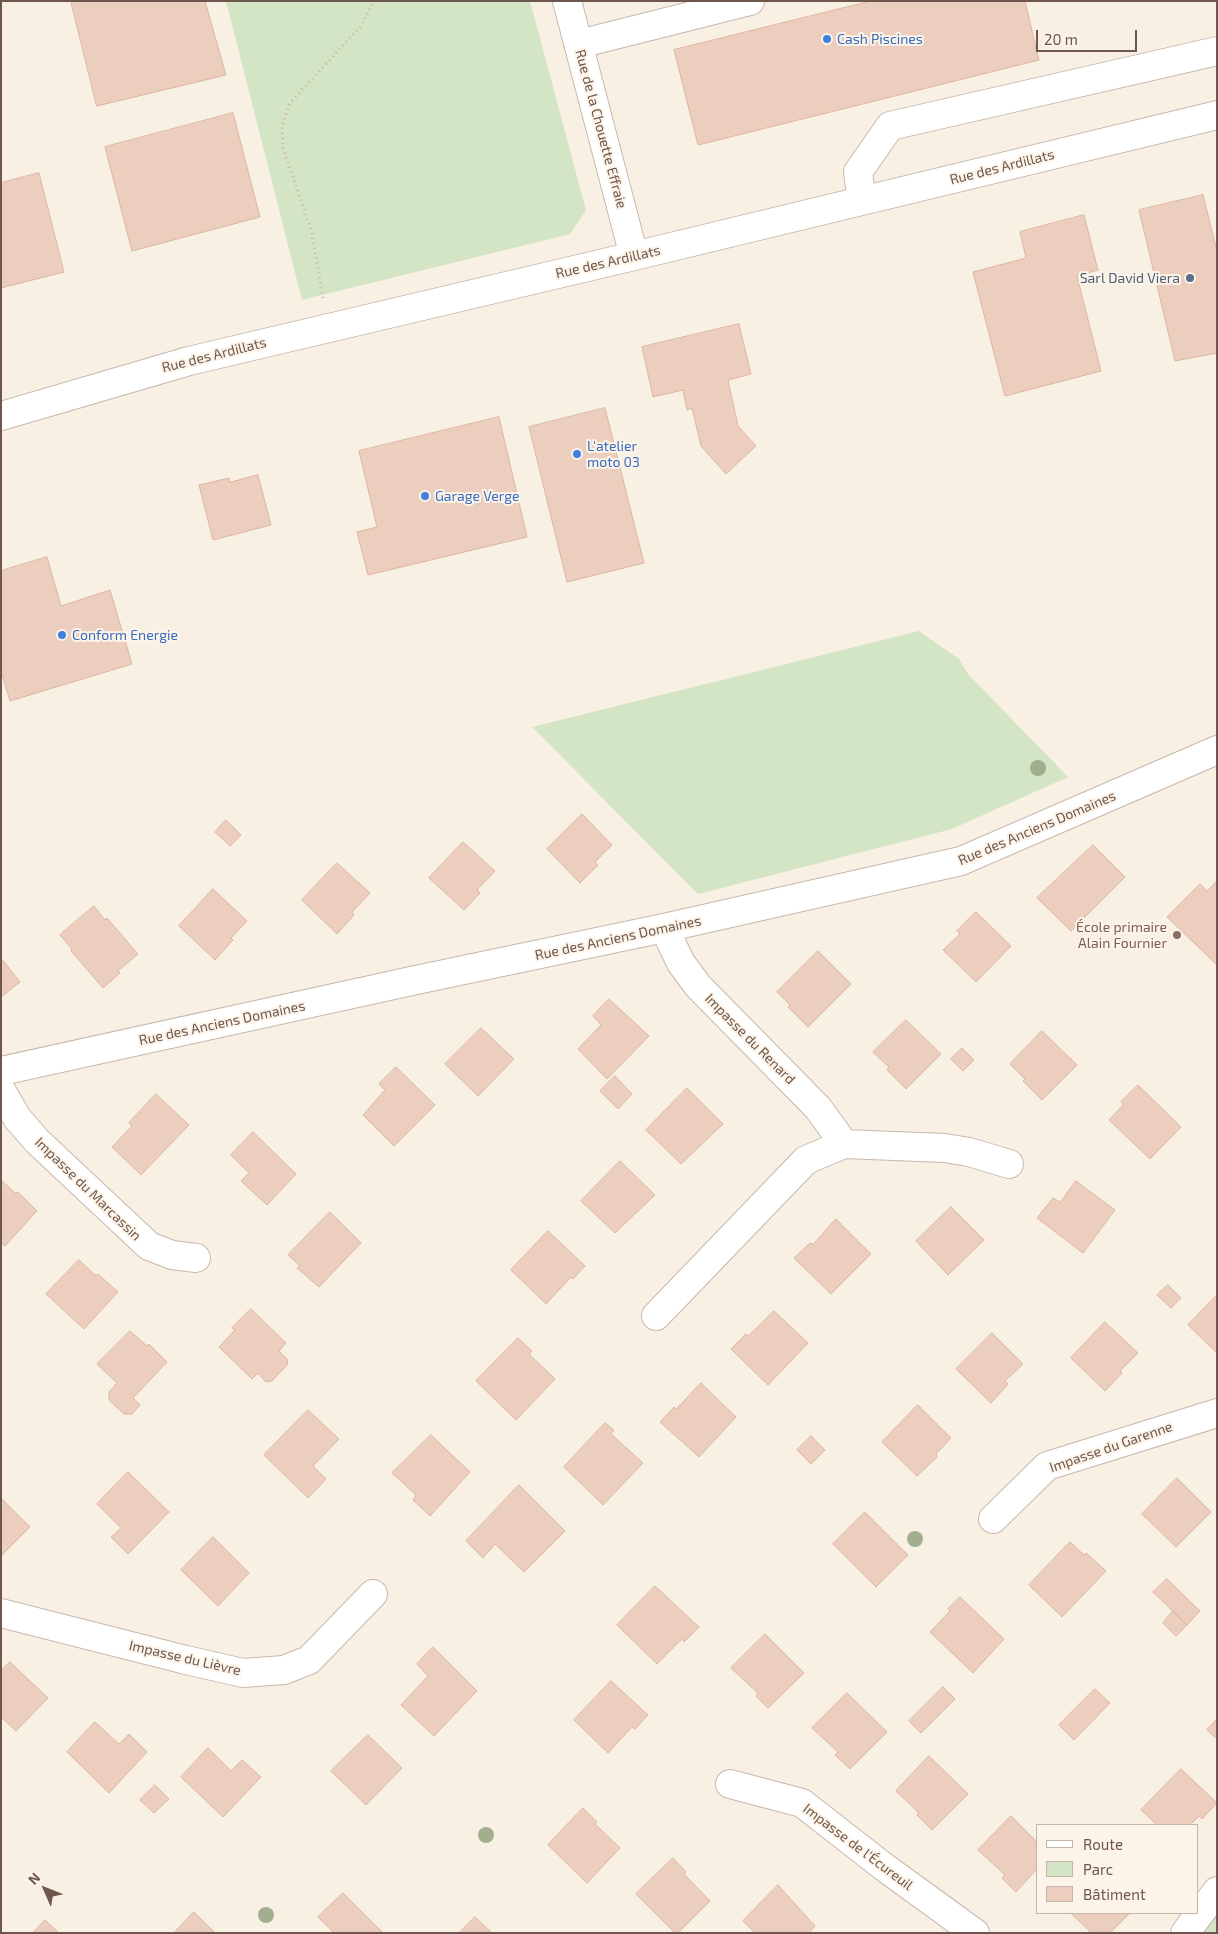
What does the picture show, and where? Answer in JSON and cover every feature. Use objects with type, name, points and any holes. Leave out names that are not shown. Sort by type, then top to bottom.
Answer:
[{"type":"street","name":"Rue de la Chouette Effraie","points":[[567,1],[634,256]]},
{"type":"street","points":[[579,44],[750,1]]},
{"type":"street","points":[[862,201],[858,172],[890,126],[1217,51]]},
{"type":"street","name":"Rue des Ardillats","points":[[1,416],[181,363],[1217,115]]},
{"type":"street","name":"Rue des Anciens Domaines","points":[[1,1071],[961,862],[1217,750]]},
{"type":"street","name":"Impasse du Renard","points":[[664,928],[681,963],[698,986],[818,1108],[844,1144]]},
{"type":"street","name":"Impasse du Marcassin","points":[[1,1090],[18,1118],[37,1141],[149,1246],[172,1255],[196,1258]]},
{"type":"street","points":[[656,1316],[806,1160],[844,1144],[944,1148],[969,1152],[1009,1164]]},
{"type":"street","name":"Impasse du Garenne","points":[[993,1519],[1047,1466],[1217,1413]]},
{"type":"street","name":"Impasse du Lièvre","points":[[1,1613],[243,1673],[284,1670],[309,1660],[373,1594]]},
{"type":"street","name":"Impasse de l'Écureuil","points":[[730,1784],[802,1804],[975,1933]]},
{"type":"street","points":[[1184,1933],[1217,1891]]},
{"type":"path","points":[[329,327],[311,229],[282,148],[282,126],[290,103],[360,27],[374,1]]},
{"type":"green space","points":[[226,1],[530,1],[586,210],[570,234],[302,300]]},
{"type":"green space","points":[[919,631],[959,659],[968,674],[1068,777],[952,829],[698,894],[532,727]]},
{"type":"green space","points":[[1217,1911],[1217,1933],[1203,1933]]},
{"type":"building","points":[[71,1],[205,1],[226,75],[97,106]]},
{"type":"building","points":[[871,1],[1025,1],[1039,60],[698,145],[674,50]]},
{"type":"building","points":[[233,113],[260,217],[132,251],[105,147]]},
{"type":"building","points":[[39,173],[64,272],[1,288],[1,183]]},
{"type":"building","points":[[1203,195],[1217,251],[1217,353],[1175,361],[1139,210]]},
{"type":"building","points":[[1084,215],[1098,270],[1077,276],[1101,371],[1005,396],[973,272],[1026,258],[1020,232]]},
{"type":"building","points":[[739,324],[751,374],[728,380],[738,426],[756,446],[726,474],[701,446],[692,408],[687,410],[683,390],[653,397],[642,347]]},
{"type":"building","points":[[605,408],[644,563],[567,582],[529,427]]},
{"type":"building","points":[[499,417],[527,537],[368,575],[357,532],[377,527],[359,451]]},
{"type":"building","points":[[258,475],[271,525],[213,540],[199,485],[229,478],[230,482]]},
{"type":"building","name":"Conform Energie","points":[[47,557],[61,606],[110,590],[132,664],[10,701],[1,671],[1,571]]},
{"type":"building","points":[[582,814],[612,845],[595,862],[598,865],[580,883],[547,849]]},
{"type":"building","points":[[226,820],[241,835],[230,846],[215,832]]},
{"type":"building","points":[[463,842],[495,871],[477,890],[480,893],[464,910],[429,878]]},
{"type":"building","points":[[1093,845],[1125,877],[1071,931],[1037,898]]},
{"type":"building","points":[[337,863],[370,893],[352,912],[354,915],[337,934],[302,900]]},
{"type":"building","points":[[1217,881],[1217,965],[1167,917],[1200,884],[1207,891]]},
{"type":"building","points":[[213,889],[247,921],[231,938],[233,940],[215,960],[179,926]]},
{"type":"building","points":[[94,906],[138,954],[118,971],[120,973],[103,988],[71,951],[72,949],[60,935]]},
{"type":"building","points":[[976,912],[1011,946],[976,982],[943,950],[960,934],[957,931]]},
{"type":"building","points":[[818,951],[851,984],[808,1027],[788,1007],[790,1005],[777,992]]},
{"type":"building","points":[[1,958],[20,982],[1,997]]},
{"type":"building","points":[[609,999],[649,1036],[607,1079],[578,1049],[601,1025],[593,1016]]},
{"type":"building","points":[[906,1020],[941,1054],[906,1089],[887,1070],[889,1067],[873,1052]]},
{"type":"building","points":[[481,1028],[514,1059],[478,1096],[445,1064]]},
{"type":"building","points":[[1042,1031],[1077,1065],[1042,1100],[1023,1081],[1025,1079],[1010,1064]]},
{"type":"building","points":[[962,1048],[974,1060],[963,1071],[951,1059]]},
{"type":"building","points":[[396,1067],[435,1105],[394,1146],[363,1115],[385,1090],[379,1084]]},
{"type":"building","points":[[615,1076],[632,1094],[618,1109],[600,1091]]},
{"type":"building","points":[[1138,1085],[1181,1127],[1150,1159],[1109,1120],[1124,1104],[1121,1102]]},
{"type":"building","points":[[687,1088],[723,1124],[681,1164],[646,1130]]},
{"type":"building","points":[[156,1094],[189,1125],[141,1175],[112,1147],[132,1126],[129,1123]]},
{"type":"building","points":[[253,1132],[296,1174],[267,1205],[241,1181],[249,1173],[231,1155]]},
{"type":"building","points":[[620,1161],[655,1195],[615,1233],[581,1201]]},
{"type":"building","points":[[1,1180],[15,1193],[18,1192],[37,1211],[5,1246],[1,1243]]},
{"type":"building","points":[[1076,1181],[1115,1210],[1083,1253],[1037,1218],[1053,1198],[1060,1202]]},
{"type":"building","points":[[951,1207],[984,1240],[948,1275],[916,1241]]},
{"type":"building","points":[[330,1212],[361,1243],[319,1287],[297,1268],[300,1266],[288,1255]]},
{"type":"building","points":[[836,1219],[871,1254],[831,1294],[794,1258],[810,1243],[813,1244]]},
{"type":"building","points":[[548,1231],[585,1266],[573,1279],[571,1277],[546,1304],[511,1270]]},
{"type":"building","points":[[79,1260],[96,1276],[98,1274],[118,1292],[84,1329],[46,1294]]},
{"type":"building","points":[[1168,1285],[1181,1298],[1171,1308],[1157,1295]]},
{"type":"building","points":[[1217,1295],[1217,1353],[1188,1325]]},
{"type":"building","points":[[251,1309],[286,1343],[279,1351],[287,1359],[288,1364],[272,1381],[266,1382],[258,1373],[252,1379],[219,1347],[235,1330],[232,1328]]},
{"type":"building","points":[[774,1311],[808,1343],[768,1385],[731,1349],[746,1334],[748,1336]]},
{"type":"building","points":[[1105,1322],[1138,1353],[1120,1371],[1122,1373],[1105,1391],[1071,1358]]},
{"type":"building","points":[[130,1331],[147,1346],[149,1344],[167,1362],[133,1398],[140,1405],[132,1414],[124,1414],[109,1400],[109,1392],[117,1383],[97,1364]]},
{"type":"building","points":[[992,1333],[1023,1364],[1005,1381],[1008,1384],[991,1403],[956,1369]]},
{"type":"building","points":[[518,1338],[532,1351],[529,1354],[555,1379],[516,1420],[476,1381]]},
{"type":"building","points":[[701,1383],[736,1417],[699,1457],[660,1422],[674,1407],[676,1409]]},
{"type":"building","points":[[918,1405],[951,1438],[936,1454],[937,1457],[917,1476],[882,1442]]},
{"type":"building","points":[[308,1410],[339,1439],[313,1466],[326,1479],[308,1498],[264,1455]]},
{"type":"building","points":[[605,1423],[614,1430],[611,1434],[643,1463],[603,1505],[564,1467]]},
{"type":"building","points":[[431,1435],[470,1472],[430,1516],[413,1500],[416,1495],[392,1473]]},
{"type":"building","points":[[811,1436],[825,1450],[811,1464],[797,1450]]},
{"type":"building","points":[[128,1472],[169,1512],[128,1554],[111,1537],[121,1528],[97,1504]]},
{"type":"building","points":[[1177,1478],[1211,1512],[1176,1547],[1142,1514]]},
{"type":"building","points":[[519,1485],[565,1531],[524,1572],[495,1544],[483,1558],[466,1541]]},
{"type":"building","points":[[1,1498],[30,1527],[1,1556]]},
{"type":"building","points":[[865,1512],[908,1555],[876,1587],[833,1544]]},
{"type":"building","points":[[213,1537],[249,1573],[218,1606],[181,1570]]},
{"type":"building","points":[[1070,1542],[1106,1571],[1062,1617],[1029,1585]]},
{"type":"building","points":[[1167,1579],[1200,1611],[1187,1625],[1153,1592]]},
{"type":"building","points":[[655,1586],[699,1627],[684,1642],[682,1639],[657,1664],[617,1625]]},
{"type":"building","points":[[960,1597],[1004,1639],[973,1673],[930,1632],[950,1611],[948,1609]]},
{"type":"building","points":[[1173,1611],[1187,1625],[1176,1636],[1163,1623]]},
{"type":"building","points":[[765,1634],[804,1673],[768,1708],[756,1696],[758,1693],[731,1668]]},
{"type":"building","points":[[433,1647],[477,1691],[434,1736],[401,1705],[428,1676],[417,1664]]},
{"type":"building","points":[[10,1662],[48,1698],[16,1731],[1,1717],[1,1671]]},
{"type":"building","points":[[611,1681],[648,1715],[635,1729],[632,1727],[608,1753],[574,1720]]},
{"type":"building","points":[[943,1687],[955,1699],[921,1733],[909,1721]]},
{"type":"building","points":[[1095,1689],[1110,1703],[1074,1740],[1059,1725]]},
{"type":"building","points":[[847,1693],[887,1732],[850,1769],[835,1755],[838,1752],[812,1728]]},
{"type":"building","points":[[1217,1719],[1217,1739],[1207,1730]]},
{"type":"building","points":[[95,1722],[119,1744],[129,1734],[147,1752],[109,1793],[67,1752]]},
{"type":"building","points":[[368,1735],[402,1768],[366,1805],[331,1771]]},
{"type":"building","points":[[208,1748],[231,1771],[242,1760],[261,1777],[223,1817],[181,1777]]},
{"type":"building","points":[[929,1756],[968,1794],[932,1830],[917,1815],[919,1813],[896,1791]]},
{"type":"building","points":[[1181,1769],[1217,1803],[1202,1819],[1199,1816],[1191,1824],[1156,1824],[1141,1810]]},
{"type":"building","points":[[155,1785],[169,1799],[154,1813],[140,1800]]},
{"type":"building","points":[[583,1808],[597,1822],[595,1824],[620,1848],[587,1883],[548,1845]]},
{"type":"building","points":[[1011,1816],[1036,1841],[1036,1870],[1016,1892],[1002,1878],[1005,1875],[978,1850]]},
{"type":"building","points":[[673,1858],[686,1872],[684,1874],[710,1901],[678,1933],[675,1933],[636,1894]]},
{"type":"building","points":[[778,1885],[815,1926],[809,1933],[755,1933],[743,1921]]},
{"type":"building","points":[[343,1893],[383,1933],[334,1933],[318,1917]]},
{"type":"building","points":[[194,1912],[215,1933],[174,1933]]},
{"type":"building","points":[[1072,1914],[1129,1914],[1110,1933],[1092,1933]]},
{"type":"building","points":[[475,1917],[491,1933],[459,1933]]},
{"type":"building","points":[[45,1920],[59,1933],[33,1933]]},
{"type":"place","name":"Cash Piscines","points":[[827,39]]},
{"type":"place","name":"Sarl David Viera","points":[[1190,278]]},
{"type":"place","name":"L'atelier moto 03","points":[[577,454]]},
{"type":"place","name":"Garage Verge","points":[[425,496]]},
{"type":"place","name":"Conform Energie","points":[[62,635]]},
{"type":"place","name":"École primaire Alain Fournier","points":[[1177,935]]}]
